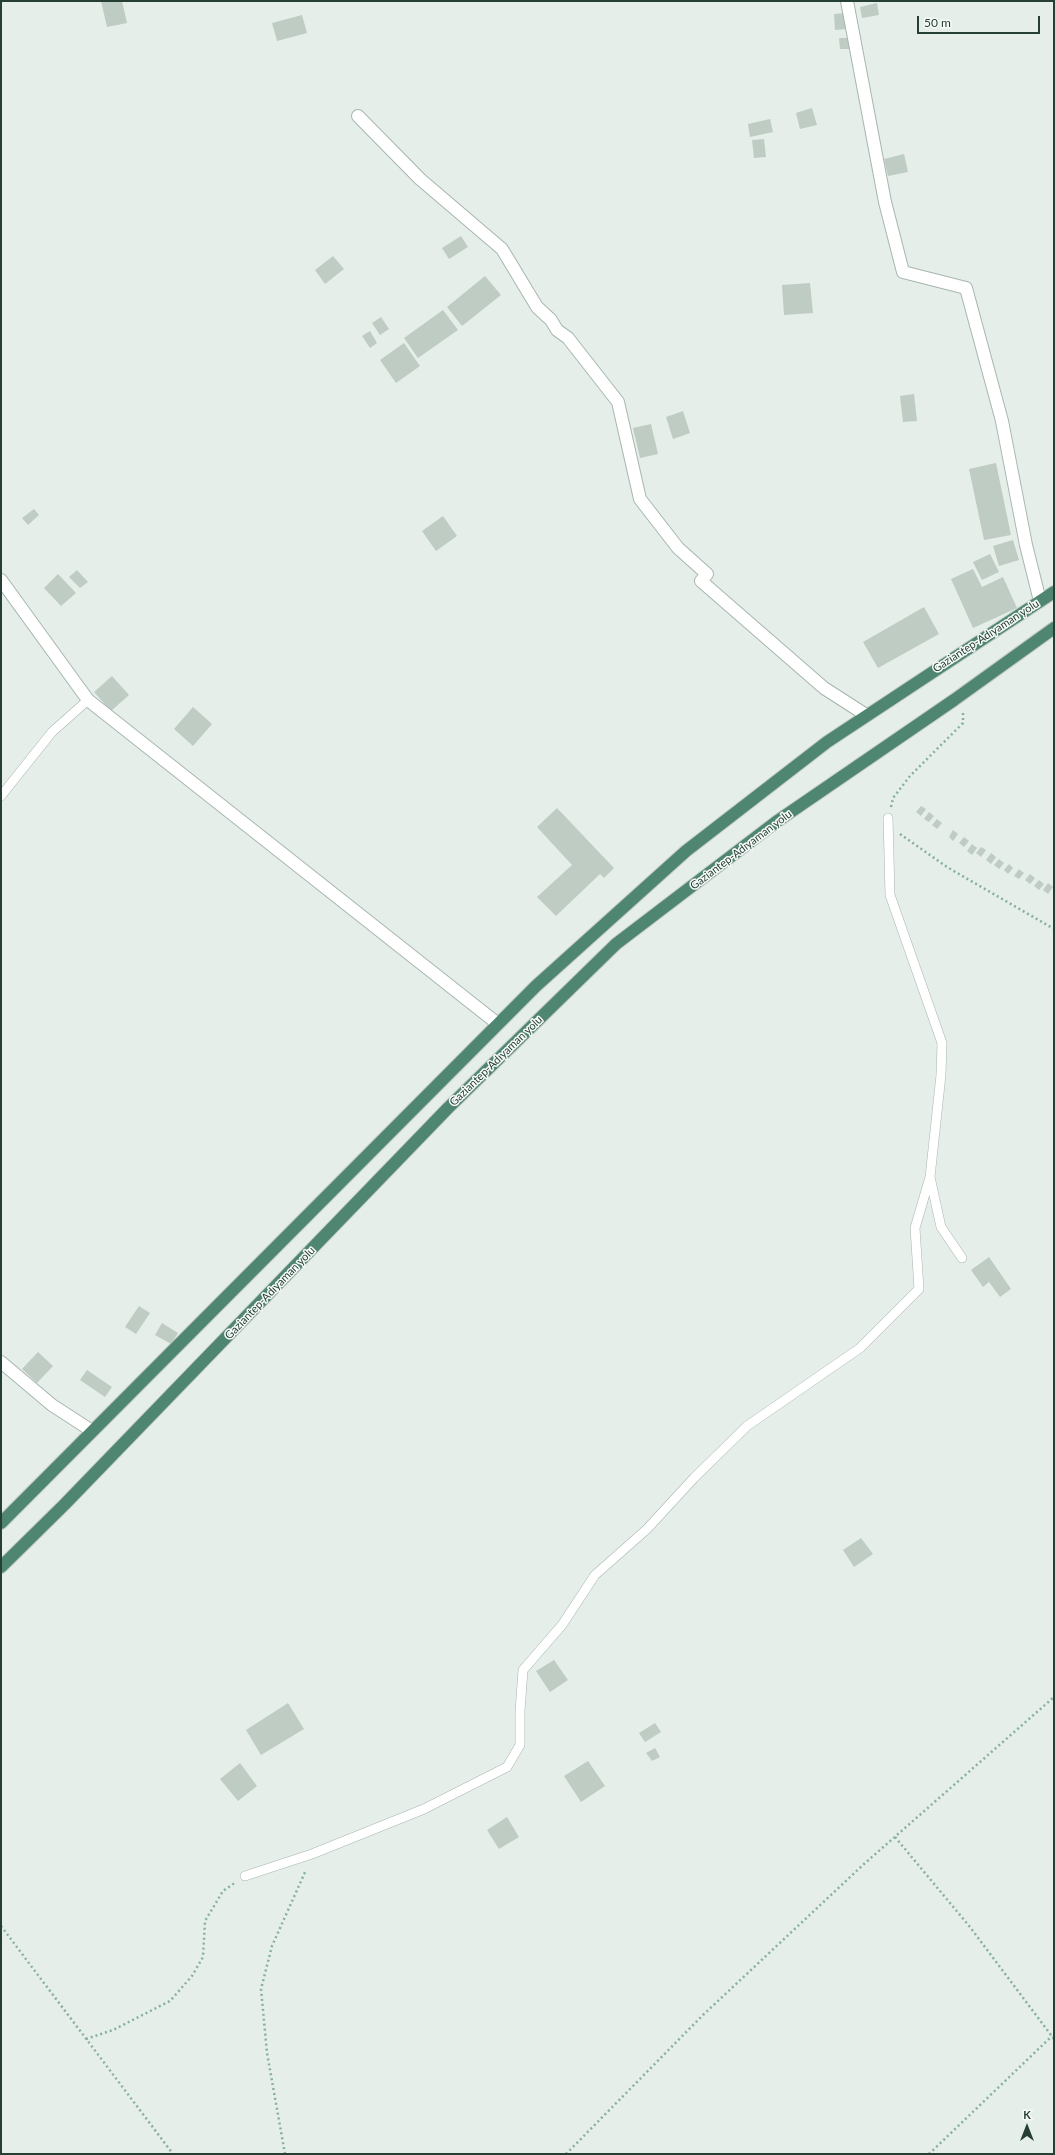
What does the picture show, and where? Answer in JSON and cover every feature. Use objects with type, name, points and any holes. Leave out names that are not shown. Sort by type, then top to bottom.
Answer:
[{"type":"highway","name":"Gaziantep-Adıyaman yolu","points":[[1,1523],[536,986],[686,851],[826,742],[1054,592]]},
{"type":"highway","name":"Gaziantep-Adıyaman yolu","points":[[1,1567],[64,1505],[448,1108],[616,944],[776,822],[962,694],[1054,628]]},
{"type":"street","points":[[847,1],[885,202],[903,272],[966,288],[1002,421],[1026,544],[1040,601]]},
{"type":"street","points":[[358,116],[420,179],[502,249],[537,307],[551,320],[557,330],[568,338],[618,402],[640,499],[678,548],[707,574],[701,581],[824,688],[866,715]]},
{"type":"street","points":[[1,580],[88,700],[498,1024]]},
{"type":"street","points":[[1,1362],[52,1405],[92,1431]]},
{"type":"lane","points":[[1,796],[52,732],[88,700]]},
{"type":"lane","points":[[245,1876],[312,1854],[424,1809],[507,1767],[520,1745],[520,1711],[523,1670],[562,1625],[595,1575],[647,1529],[694,1478],[747,1426],[860,1348],[919,1289],[915,1228],[930,1177],[941,1075],[942,1043],[890,895],[888,818]]},
{"type":"lane","points":[[930,1177],[941,1227],[962,1258]]},
{"type":"path","points":[[962,694],[964,723],[910,776],[893,798],[888,818],[898,833],[947,867],[1054,929]]},
{"type":"path","points":[[566,2154],[703,2015],[895,1837],[1054,1697]]},
{"type":"path","points":[[895,1837],[970,1927],[1054,2039]]},
{"type":"path","points":[[285,2154],[267,2053],[261,1990],[272,1946],[312,1854]]},
{"type":"path","points":[[86,2039],[113,2030],[170,2001],[192,1976],[203,1957],[205,1921],[223,1891],[245,1876]]},
{"type":"path","points":[[1,1926],[173,2154]]},
{"type":"path","points":[[929,2154],[1052,2036]]},
{"type":"building","points":[[101,1],[122,1],[127,23],[107,27]]},
{"type":"building","points":[[877,3],[879,15],[862,18],[860,7]]},
{"type":"building","points":[[846,13],[847,29],[835,30],[834,14]]},
{"type":"building","points":[[302,15],[307,33],[277,41],[272,23]]},
{"type":"building","points":[[839,38],[849,38],[849,49],[840,49]]},
{"type":"building","points":[[812,108],[817,125],[800,129],[796,113]]},
{"type":"building","points":[[770,119],[773,132],[750,137],[748,124]]},
{"type":"building","points":[[764,139],[766,157],[754,158],[752,140]]},
{"type":"building","points":[[904,154],[908,172],[888,176],[884,159]]},
{"type":"building","points":[[461,236],[468,247],[449,259],[442,248]]},
{"type":"building","points":[[333,256],[344,269],[325,284],[315,270]]},
{"type":"building","points":[[485,276],[501,295],[462,326],[447,307]]},
{"type":"building","points":[[810,283],[813,313],[784,315],[782,285]]},
{"type":"building","points":[[443,310],[458,330],[418,358],[404,338]]},
{"type":"building","points":[[381,317],[389,329],[380,335],[372,323]]},
{"type":"building","points":[[370,331],[377,343],[370,348],[362,336]]},
{"type":"building","points":[[404,343],[420,366],[396,383],[380,360]]},
{"type":"building","points":[[914,394],[917,421],[903,422],[900,396]]},
{"type":"building","points":[[683,411],[690,433],[673,439],[666,417]]},
{"type":"building","points":[[651,424],[658,454],[640,458],[633,428]]},
{"type":"building","points":[[996,463],[1011,535],[984,540],[969,469]]},
{"type":"building","points":[[34,509],[39,515],[28,525],[22,518]]},
{"type":"building","points":[[443,516],[457,536],[436,551],[422,531]]},
{"type":"building","points":[[1013,540],[1019,560],[999,566],[993,546]]},
{"type":"building","points":[[990,554],[999,572],[982,580],[973,562]]},
{"type":"building","points":[[973,569],[982,587],[1003,577],[1017,608],[973,628],[951,579]]},
{"type":"building","points":[[77,570],[88,582],[80,588],[69,577]]},
{"type":"building","points":[[58,574],[76,593],[61,606],[44,588]]},
{"type":"building","points":[[924,607],[939,634],[878,668],[863,642]]},
{"type":"building","points":[[112,676],[129,695],[111,711],[94,692]]},
{"type":"building","points":[[193,707],[212,724],[193,746],[174,729]]},
{"type":"building","points":[[921,806],[926,809],[921,816],[916,812]]},
{"type":"building","points":[[557,808],[614,868],[604,878],[600,874],[556,916],[537,897],[572,865],[537,827]]},
{"type":"building","points":[[929,812],[934,816],[929,822],[924,819]]},
{"type":"building","points":[[937,819],[942,823],[937,829],[932,825]]},
{"type":"building","points":[[953,830],[958,834],[953,841],[949,837]]},
{"type":"building","points":[[964,837],[969,841],[964,847],[959,843]]},
{"type":"building","points":[[972,844],[977,848],[972,855],[967,851]]},
{"type":"building","points":[[981,847],[986,850],[981,857],[976,853]]},
{"type":"building","points":[[991,853],[996,857],[991,864],[986,860]]},
{"type":"building","points":[[999,859],[1004,863],[999,869],[994,865]]},
{"type":"building","points":[[1009,864],[1013,868],[1008,874],[1004,870]]},
{"type":"building","points":[[1019,869],[1024,873],[1019,879],[1014,876]]},
{"type":"building","points":[[1030,874],[1035,878],[1030,884],[1025,880]]},
{"type":"building","points":[[1039,880],[1044,884],[1039,890],[1034,886]]},
{"type":"building","points":[[1048,883],[1053,887],[1048,894],[1043,890]]},
{"type":"building","points":[[989,1257],[1011,1289],[1000,1297],[989,1282],[983,1287],[971,1270]]},
{"type":"building","points":[[139,1306],[150,1313],[136,1334],[125,1327]]},
{"type":"building","points":[[162,1323],[178,1333],[171,1344],[155,1335]]},
{"type":"building","points":[[38,1352],[53,1366],[37,1383],[22,1369]]},
{"type":"building","points":[[87,1370],[112,1387],[105,1397],[80,1380]]},
{"type":"building","points":[[861,1538],[873,1554],[854,1567],[843,1550]]},
{"type":"building","points":[[554,1660],[568,1680],[550,1692],[536,1671]]},
{"type":"building","points":[[288,1703],[304,1729],[261,1755],[246,1730]]},
{"type":"building","points":[[655,1723],[661,1732],[645,1742],[639,1733]]},
{"type":"building","points":[[655,1748],[660,1757],[652,1761],[646,1753]]},
{"type":"building","points":[[588,1761],[605,1786],[581,1802],[564,1776]]},
{"type":"building","points":[[240,1763],[257,1786],[238,1801],[220,1779]]},
{"type":"building","points":[[507,1817],[519,1837],[499,1849],[487,1830]]}]
